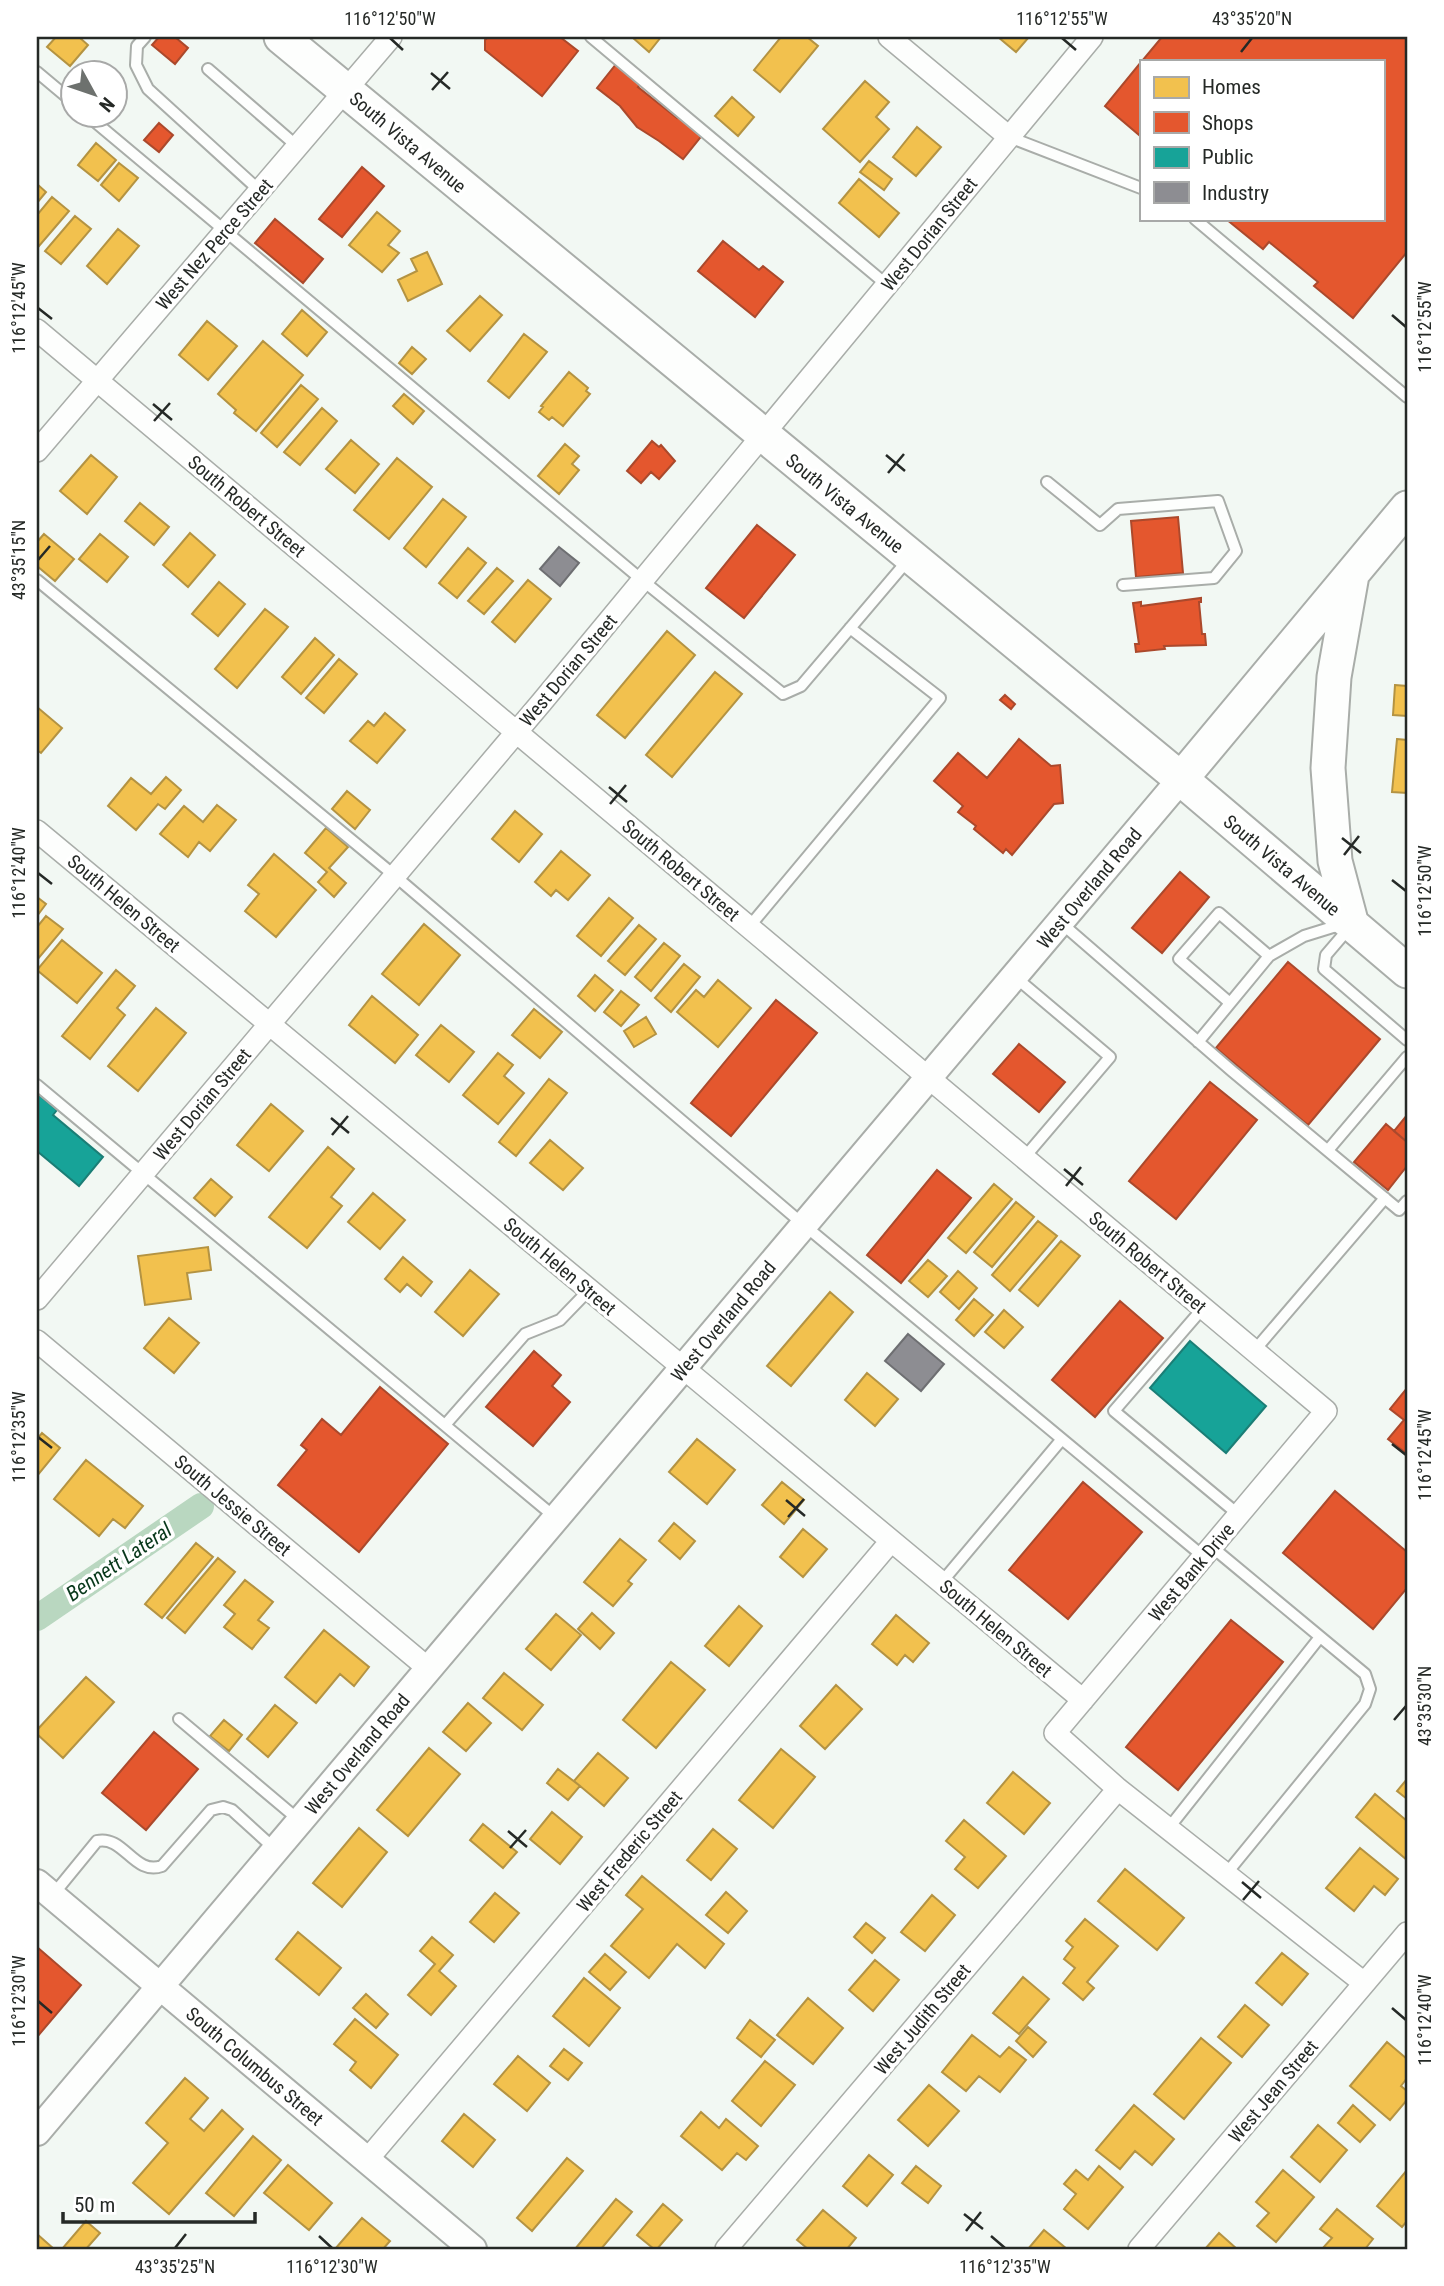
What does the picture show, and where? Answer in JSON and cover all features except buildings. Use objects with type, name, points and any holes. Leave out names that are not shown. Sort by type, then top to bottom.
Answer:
[{"type":"main road","name":"South Vista Avenue","points":[[281,37],[1181,779],[1407,971]]},
{"type":"main road","name":"West Overland Road","points":[[1181,779],[1407,508]]},
{"type":"main road","points":[[1352,575],[1334,677],[1328,768],[1335,861],[1352,925]]},
{"type":"street","name":"West Nez Perce Street","points":[[37,452],[391,37]]},
{"type":"street","points":[[888,37],[1009,137]]},
{"type":"street","name":"West Dorian Street","points":[[37,1298],[516,732],[1092,37]]},
{"type":"street","name":"South Robert Street","points":[[37,330],[1326,1411]]},
{"type":"street","name":"West Overland Road","points":[[37,2132],[1181,779]]},
{"type":"street","name":"South Helen Street","points":[[37,831],[1083,1700]]},
{"type":"street","name":"South Jessie Street","points":[[37,1341],[429,1669]]},
{"type":"street","name":"West Bank Drive","points":[[1118,1789],[1055,1733],[1326,1411]]},
{"type":"street","name":"West Frederic Street","points":[[367,2160],[891,1541]]},
{"type":"street","points":[[1118,1789],[1364,1983]]},
{"type":"street","name":"West Judith Street","points":[[726,2249],[1118,1789]]},
{"type":"street","name":"South Columbus Street","points":[[44,1889],[473,2249]]},
{"type":"street","name":"West Jean Street","points":[[1139,2249],[1364,1983],[1404,1943]]},
{"type":"lane","points":[[145,37],[137,46],[136,65],[148,89],[260,191]]},
{"type":"lane","points":[[591,37],[887,285]]},
{"type":"lane","points":[[208,69],[298,147]]},
{"type":"lane","points":[[37,72],[60,91]]},
{"type":"lane","points":[[105,130],[642,580],[783,694],[801,686],[911,557]]},
{"type":"lane","points":[[1009,137],[1140,188]]},
{"type":"lane","points":[[1196,220],[1407,397]]},
{"type":"lane","points":[[1047,482],[1100,525],[1118,509],[1218,501],[1236,551],[1214,578],[1123,585]]},
{"type":"lane","points":[[37,580],[395,876],[804,1225],[1062,1439],[1365,1674],[1370,1689],[1366,1704],[1226,1874]]},
{"type":"lane","points":[[749,927],[940,698],[850,628]]},
{"type":"lane","points":[[1230,1003],[1179,959],[1219,913],[1269,956]]},
{"type":"lane","points":[[1060,922],[1198,1042],[1399,1210],[1407,1201]]},
{"type":"lane","points":[[1198,1042],[1269,956],[1304,936],[1333,927],[1352,925]]},
{"type":"lane","points":[[1352,925],[1326,955],[1324,969],[1407,1040]]},
{"type":"lane","points":[[1014,976],[1110,1057],[1024,1158]]},
{"type":"lane","points":[[1329,1149],[1407,1058]]},
{"type":"lane","points":[[37,1085],[556,1518]]},
{"type":"lane","points":[[1254,1351],[1385,1198]]},
{"type":"lane","points":[[445,1425],[525,1334],[560,1320],[589,1290]]},
{"type":"lane","points":[[1203,1308],[1114,1411],[1239,1515]]},
{"type":"lane","points":[[942,1583],[1062,1439]]},
{"type":"lane","points":[[1168,1829],[1320,1637]]},
{"type":"lane","points":[[179,1719],[300,1821]]},
{"type":"lane","points":[[44,1889],[97,1841],[106,1839],[113,1841],[143,1866],[154,1869],[162,1866],[211,1811],[223,1807],[232,1810],[276,1850]]},
{"type":"waterway","name":"Bennett Lateral","points":[[37,1618],[201,1506]]}]
